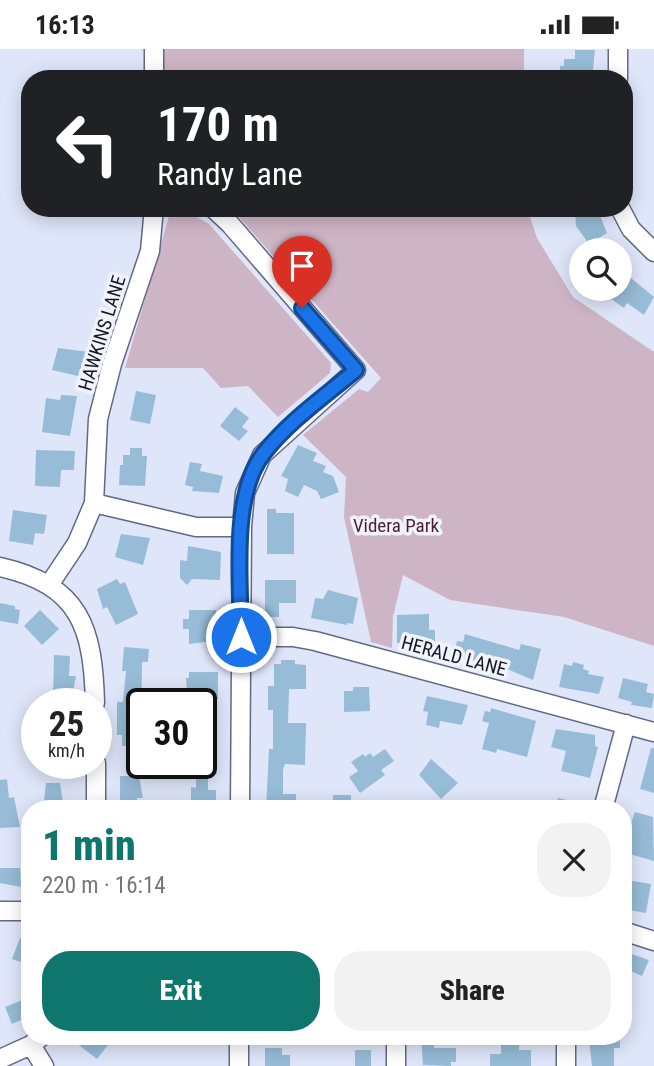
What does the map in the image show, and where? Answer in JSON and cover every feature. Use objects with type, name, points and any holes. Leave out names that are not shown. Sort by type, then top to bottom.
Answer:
[{"type":"street","points":[[154,49],[154,70]]},
{"type":"street","points":[[618,49],[618,70]]},
{"type":"street","name":"HAWKINS LANE","points":[[49,585],[77,543],[94,503],[98,419],[112,364],[150,251],[153,217]]},
{"type":"street","points":[[223,217],[356,370],[262,454],[245,493],[242,527],[240,800]]},
{"type":"street","points":[[625,217],[631,229],[654,252]]},
{"type":"street","points":[[94,503],[196,527],[242,527]]},
{"type":"street","points":[[0,567],[27,573],[49,585],[75,610],[88,632],[94,657],[95,688]]},
{"type":"street","name":"HERALD LANE","points":[[241,637],[293,637],[315,641],[654,732]]},
{"type":"street","points":[[605,800],[625,725]]},
{"type":"street","points":[[96,779],[96,800]]},
{"type":"street","points":[[0,911],[21,911]]},
{"type":"street","points":[[632,934],[654,941]]},
{"type":"street","points":[[0,1059],[27,1045]]},
{"type":"street","points":[[38,1045],[44,1066]]},
{"type":"street","points":[[239,1045],[239,1066]]},
{"type":"street","points":[[396,1045],[396,1066]]},
{"type":"street","points":[[566,1045],[566,1066]]},
{"type":"green space","points":[[163,49],[524,49],[524,70],[163,70]]},
{"type":"green space","points":[[169,217],[197,217],[209,224],[331,363],[330,373],[278,417],[248,386],[221,388],[203,368],[125,368]]},
{"type":"green space","name":"Videra Park","points":[[239,217],[530,217],[537,238],[569,290],[569,301],[579,301],[654,352],[654,646],[564,617],[450,600],[403,575],[393,617],[392,648],[371,642],[344,517],[346,477],[303,435],[359,389],[368,392],[381,378]]},
{"type":"building","points":[[575,50],[595,50],[593,70],[560,70],[560,66],[564,66],[564,59],[575,59]]},
{"type":"building","points":[[576,217],[601,217],[607,233],[599,238],[585,238],[576,226]]},
{"type":"building","points":[[632,279],[654,297],[644,315],[627,303],[624,308],[614,301],[632,301]]},
{"type":"building","points":[[58,348],[90,352],[86,370],[80,369],[78,376],[52,370]]},
{"type":"building","points":[[136,391],[156,395],[150,424],[130,420]]},
{"type":"building","points":[[61,395],[77,396],[70,436],[42,432],[46,398],[60,400]]},
{"type":"building","points":[[235,407],[249,418],[242,427],[248,431],[239,441],[220,426]]},
{"type":"building","points":[[298,445],[317,453],[313,461],[326,466],[323,472],[333,476],[339,492],[321,499],[317,491],[304,485],[298,497],[285,491],[288,479],[281,476]]},
{"type":"building","points":[[130,448],[142,448],[142,456],[147,456],[145,486],[119,485],[120,465],[123,465],[123,455],[130,455]]},
{"type":"building","points":[[36,450],[75,451],[74,470],[61,470],[60,487],[35,486]]},
{"type":"building","points":[[190,462],[202,464],[200,471],[223,476],[219,493],[192,491],[193,487],[185,485]]},
{"type":"building","points":[[267,509],[276,509],[276,513],[294,513],[294,554],[267,554]]},
{"type":"building","points":[[13,510],[47,515],[44,534],[35,533],[33,545],[9,541]]},
{"type":"building","points":[[121,534],[150,538],[143,565],[115,557]]},
{"type":"building","points":[[188,546],[221,552],[220,580],[192,579],[187,585],[180,578],[180,560],[187,561]]},
{"type":"building","points":[[117,579],[120,584],[125,582],[138,614],[116,625],[107,607],[103,609],[97,589]]},
{"type":"building","points":[[265,580],[296,580],[296,603],[279,603],[279,617],[265,617]]},
{"type":"building","points":[[328,590],[358,598],[353,624],[311,618],[315,598],[323,599]]},
{"type":"building","points":[[0,603],[15,606],[15,609],[20,610],[18,624],[0,621]]},
{"type":"building","points":[[40,610],[59,629],[42,645],[24,626]]},
{"type":"building","points":[[189,610],[216,610],[216,627],[220,627],[220,640],[189,644],[189,629],[183,629],[183,619],[189,619]]},
{"type":"building","points":[[429,614],[429,630],[435,630],[435,644],[414,647],[414,643],[397,643],[397,615]]},
{"type":"building","points":[[465,634],[519,650],[521,644],[541,649],[533,680],[497,665],[499,658],[483,654],[481,662],[454,655],[457,641],[463,642]]},
{"type":"building","points":[[124,647],[149,649],[148,662],[142,662],[142,688],[126,688],[126,746],[122,746],[122,735],[117,735],[117,702],[123,702],[126,671],[122,671]]},
{"type":"building","points":[[54,655],[70,656],[69,676],[76,676],[74,688],[53,688]]},
{"type":"building","points":[[281,660],[295,660],[295,664],[306,665],[306,689],[289,689],[288,723],[306,723],[305,765],[285,764],[283,770],[283,794],[296,794],[296,800],[266,800],[269,749],[273,749],[273,710],[268,710],[268,686],[274,686],[274,664],[281,664]]},
{"type":"building","points":[[573,662],[584,665],[583,669],[589,671],[588,674],[604,677],[599,694],[559,687],[564,664],[572,666]]},
{"type":"building","points":[[189,672],[218,672],[218,699],[217,688],[187,688],[186,678],[189,678]]},
{"type":"building","points":[[623,678],[648,684],[646,692],[654,694],[652,708],[631,705],[632,702],[618,698]]},
{"type":"building","points":[[353,687],[369,687],[370,711],[344,712],[344,691],[353,691]]},
{"type":"building","points":[[427,696],[468,705],[462,725],[440,721],[439,728],[426,725],[428,712],[423,711]]},
{"type":"building","points":[[491,708],[536,721],[527,757],[497,749],[496,753],[482,749],[489,723],[482,721],[485,711],[490,712]]},
{"type":"building","points":[[556,729],[595,735],[595,746],[598,747],[590,778],[561,771],[566,751],[551,747]]},
{"type":"building","points":[[651,748],[654,748],[654,793],[640,789]]},
{"type":"building","points":[[385,749],[394,761],[381,770],[385,775],[360,793],[349,777],[358,771],[351,762],[363,754],[365,757],[370,753],[373,757]]},
{"type":"building","points":[[431,759],[458,783],[441,799],[419,775]]},
{"type":"building","points":[[120,776],[140,779],[143,798],[120,800]]},
{"type":"building","points":[[7,779],[9,798],[14,797],[20,827],[0,828],[0,780]]},
{"type":"building","points":[[196,779],[208,779],[208,790],[216,790],[216,800],[191,800],[191,787],[196,788]]},
{"type":"building","points":[[46,783],[60,783],[63,800],[44,800]]},
{"type":"building","points":[[333,795],[351,795],[351,800],[333,800]]},
{"type":"building","points":[[635,812],[653,817],[654,861],[632,855],[632,820]]},
{"type":"building","points":[[0,868],[20,868],[21,887],[0,883]]},
{"type":"building","points":[[632,881],[651,884],[646,913],[632,911]]},
{"type":"building","points":[[20,938],[21,938],[21,962],[12,959]]},
{"type":"building","points":[[632,954],[649,960],[642,976],[632,972]]},
{"type":"building","points":[[21,1001],[21,1020],[12,1024],[5,1007]]},
{"type":"building","points":[[79,1045],[108,1045],[97,1059]]},
{"type":"building","points":[[422,1045],[456,1048],[456,1062],[451,1062],[451,1066],[423,1065]]},
{"type":"building","points":[[501,1045],[519,1045],[519,1050],[531,1050],[531,1066],[490,1066],[490,1054],[501,1054]]},
{"type":"building","points":[[590,1045],[620,1045],[620,1048],[614,1048],[614,1066],[592,1066]]},
{"type":"building","points":[[265,1048],[282,1048],[282,1055],[290,1055],[290,1066],[265,1066]]},
{"type":"building","points":[[355,1050],[371,1050],[371,1066],[355,1066]]},
{"type":"route","points":[[241,637],[242,527],[245,493],[252,472],[262,454],[280,435],[356,370],[302,308]]}]
